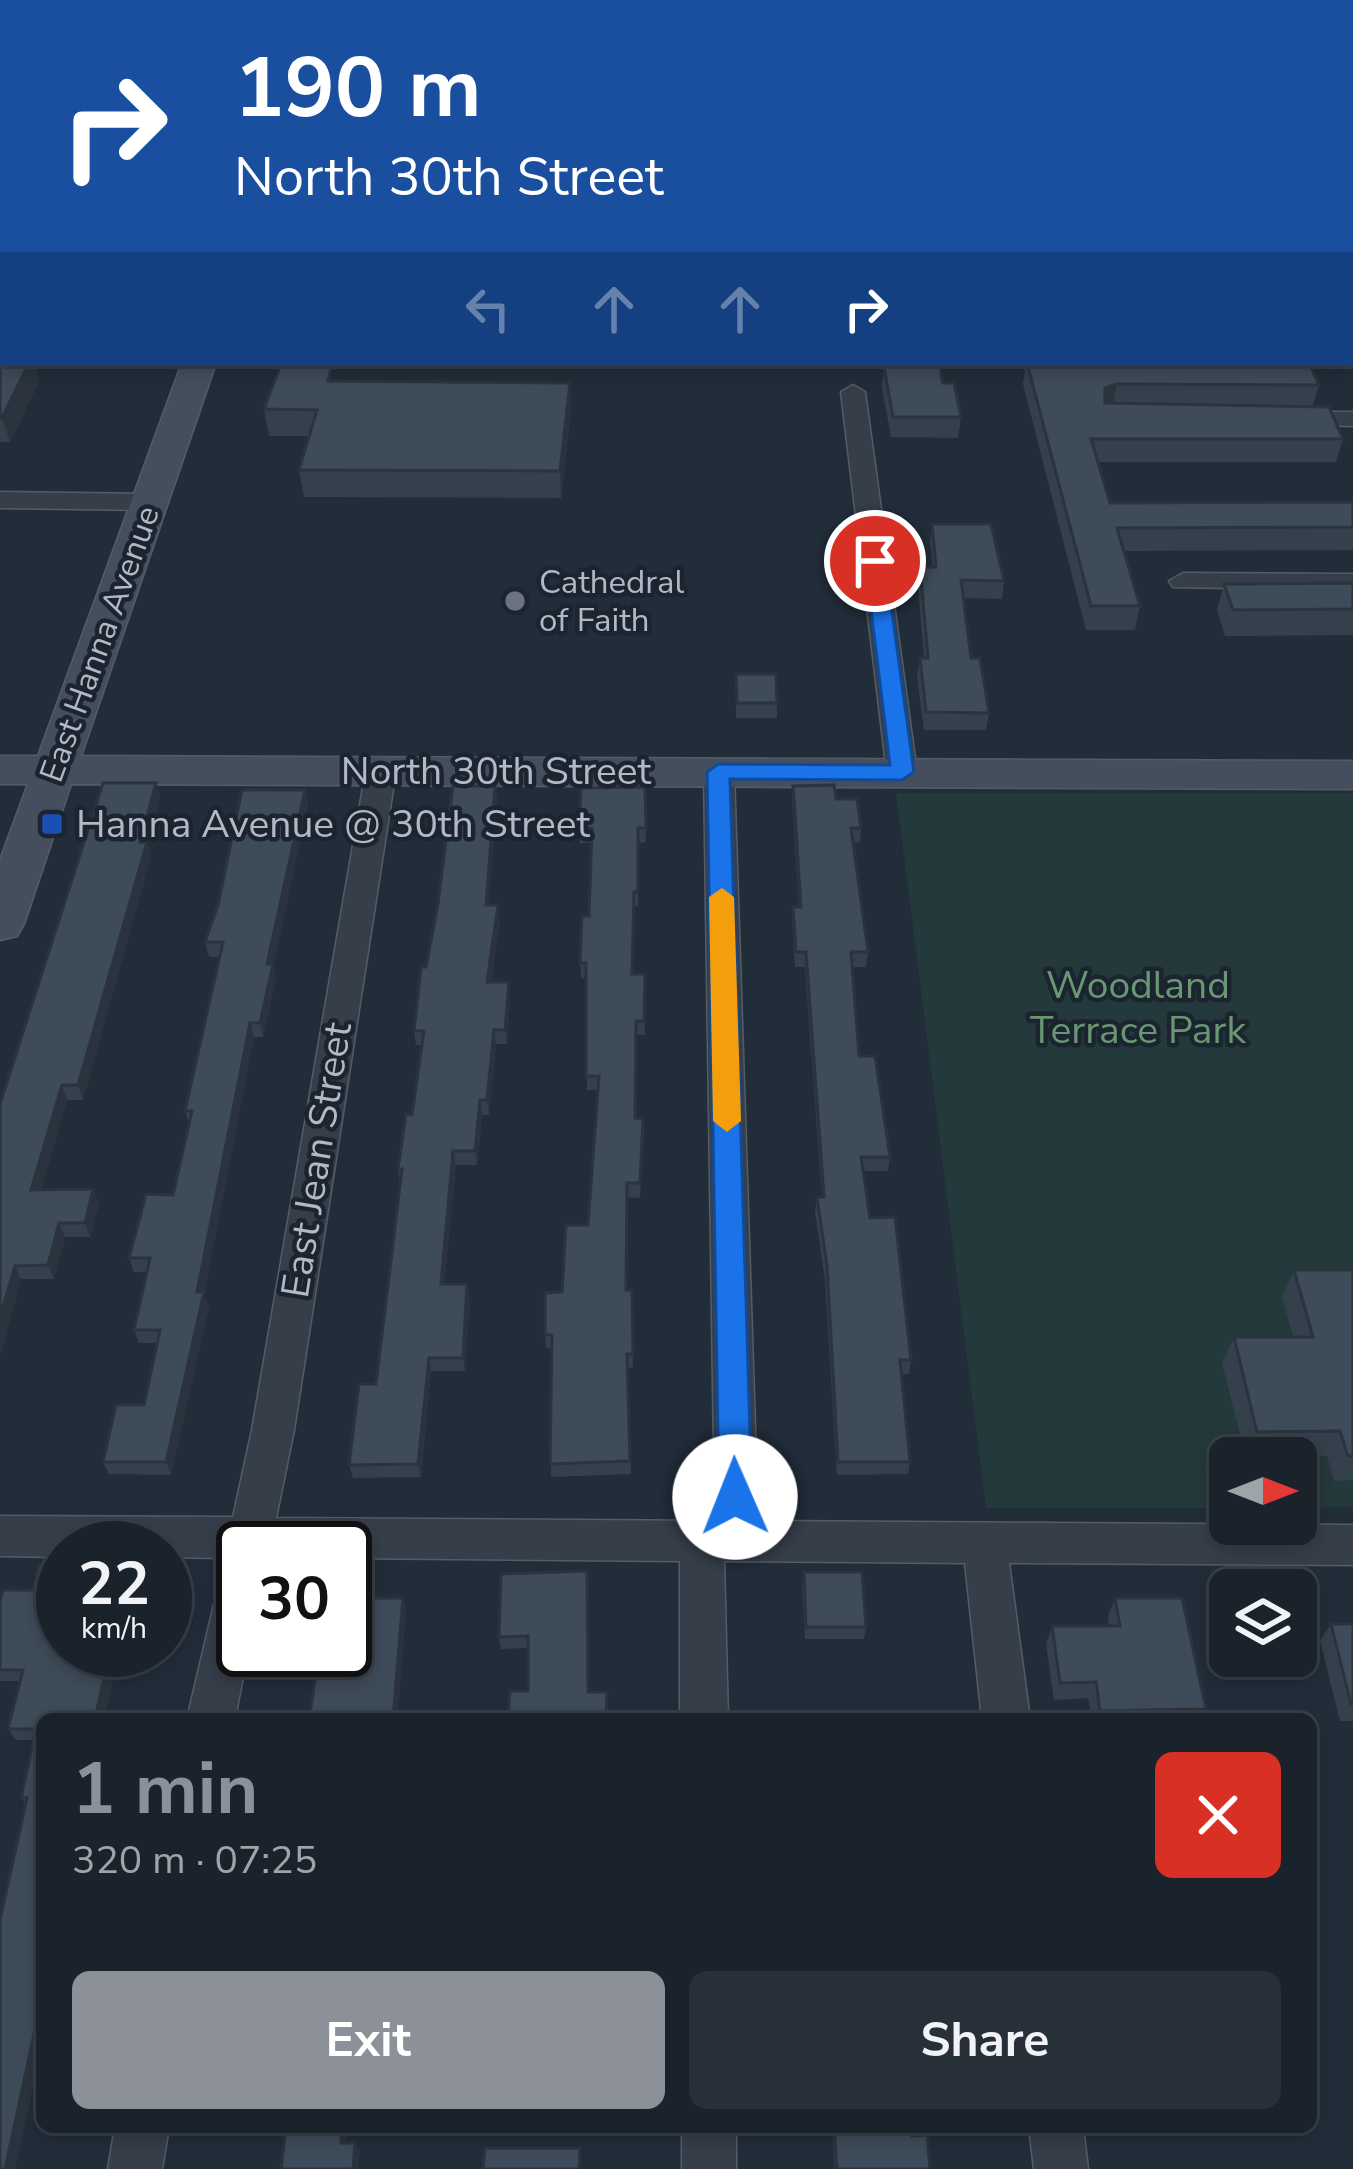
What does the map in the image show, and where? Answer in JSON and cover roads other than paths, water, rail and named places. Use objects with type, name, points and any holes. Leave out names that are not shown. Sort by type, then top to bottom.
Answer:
[{"type":"street","name":"East Hanna Avenue","points":[[0,924],[198,366]]},
{"type":"street","points":[[853,392],[902,772]]},
{"type":"street","points":[[1257,418],[1353,419]]},
{"type":"street","points":[[0,500],[151,502]]},
{"type":"street","points":[[1183,581],[1353,582]]},
{"type":"street","name":"North 30th Street","points":[[0,770],[1353,775]]},
{"type":"street","name":"East Jean Street","points":[[253,1521],[277,1407],[381,770]]},
{"type":"street","points":[[705,1713],[719,1542],[718,772]]},
{"type":"street","points":[[0,1536],[216,1548]]},
{"type":"street","points":[[372,1548],[719,1542],[1353,1544]]},
{"type":"street","points":[[985,1544],[1005,1713]]},
{"type":"street","name":"East Jean Street","points":[[213,1713],[221,1677]]},
{"type":"street","points":[[135,2169],[141,2133]]},
{"type":"street","points":[[709,2133],[710,2169]]},
{"type":"street","points":[[1057,2133],[1061,2169]]},
{"type":"place","name":"Cathedral of Faith","points":[[515,601]]},
{"type":"place","name":"Hanna Avenue @ 30th Street","points":[[52,824]]},
{"type":"park label","name":"Woodland Terrace Park","points":[[1138,1008]]}]
